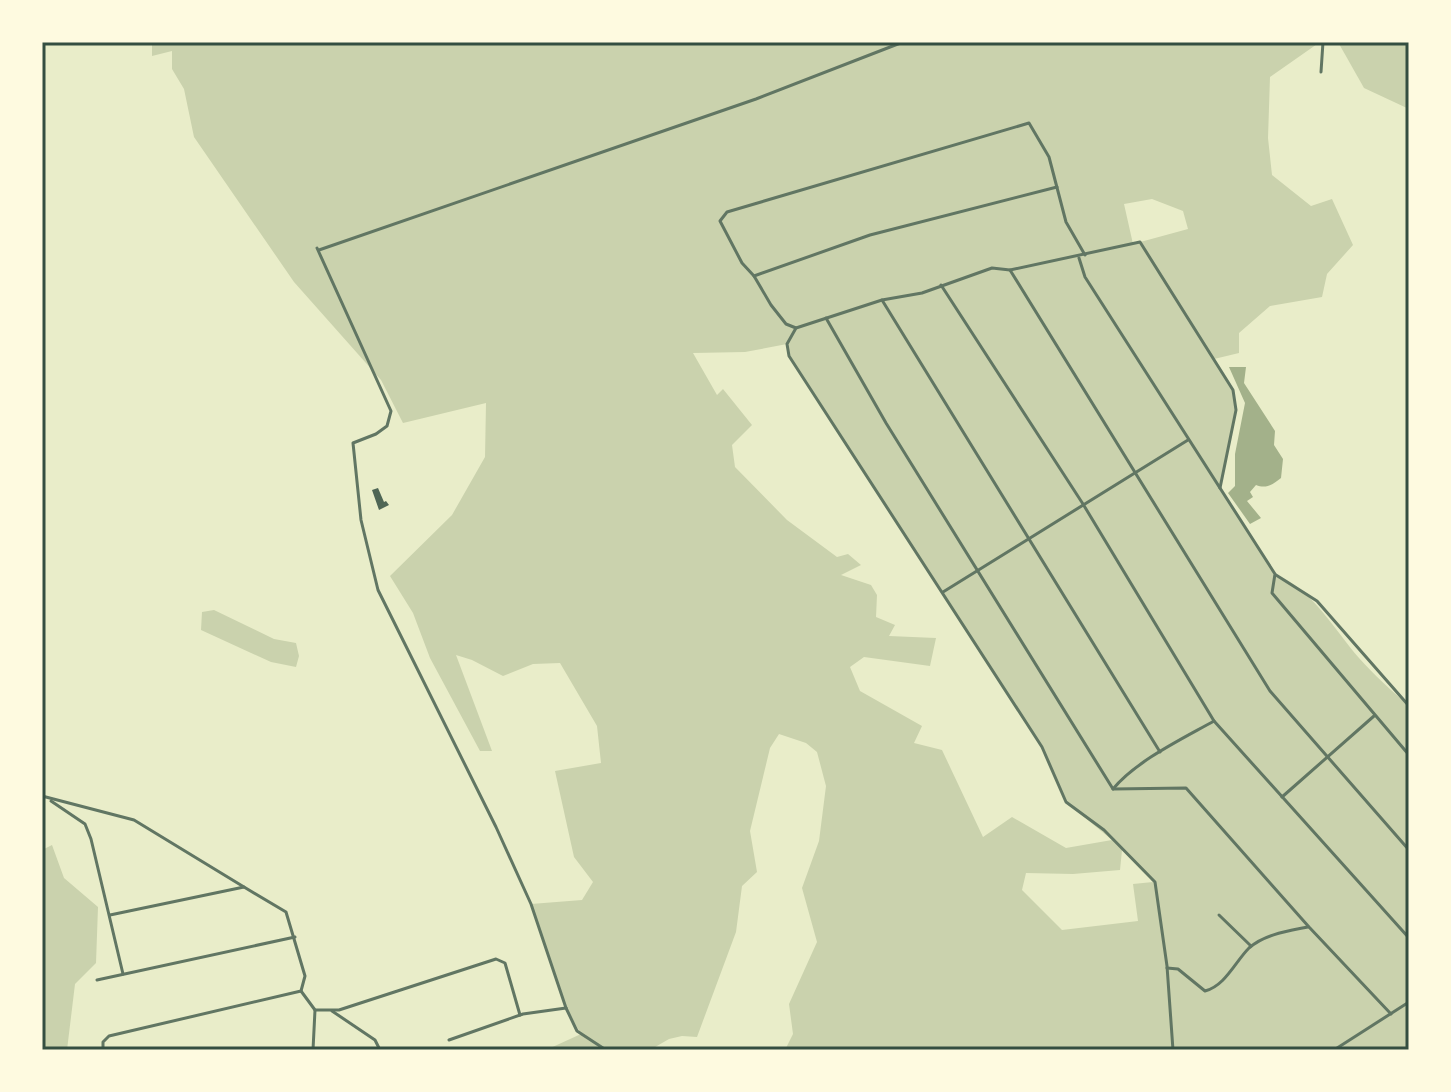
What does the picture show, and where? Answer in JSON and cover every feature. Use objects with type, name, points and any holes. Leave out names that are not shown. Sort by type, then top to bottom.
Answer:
[{"type":"street","points":[[606,1050],[577,1031],[566,1008],[531,904],[378,590],[361,520],[353,443],[387,426],[391,411],[318,249],[756,99],[903,42]]},
{"type":"street","points":[[995,42],[1005,42]]},
{"type":"street","points":[[1321,72],[1323,42]]},
{"type":"street","points":[[1085,255],[1066,222],[1049,157],[1029,123],[727,212],[720,221],[742,263],[786,324],[796,328],[882,300],[922,293],[992,268],[1010,270],[1085,255],[1140,242],[1233,390],[1236,410],[1220,488]]},
{"type":"street","points":[[754,276],[870,235],[1057,187]]},
{"type":"street","points":[[1079,256],[1085,277],[1275,574],[1317,601],[1409,706]]},
{"type":"street","points":[[1010,270],[1270,691],[1409,850]]},
{"type":"street","points":[[941,285],[1083,504],[1214,721],[1409,938]]},
{"type":"street","points":[[882,300],[1160,752]]},
{"type":"street","points":[[826,318],[975,570],[1113,789]]},
{"type":"street","points":[[796,328],[787,344],[789,356],[1042,747],[1066,802],[1104,830],[1155,882],[1167,968],[1173,1050]]},
{"type":"street","points":[[943,592],[1189,440]]},
{"type":"street","points":[[1275,574],[1272,593],[1409,755]]},
{"type":"street","points":[[1282,797],[1374,716]]},
{"type":"street","points":[[1113,789],[1160,752],[1214,721]]},
{"type":"street","points":[[1113,789],[1186,788],[1391,1014]]},
{"type":"street","points":[[43,796],[134,820],[286,912],[305,976],[301,990]]},
{"type":"street","points":[[43,796],[85,824],[123,974]]},
{"type":"street","points":[[110,915],[244,887]]},
{"type":"street","points":[[1219,915],[1251,946]]},
{"type":"street","points":[[1167,968],[1178,969],[1205,991],[1215,988],[1251,946],[1278,933],[1309,927]]},
{"type":"street","points":[[97,980],[295,937]]},
{"type":"street","points":[[315,1010],[332,1011],[496,959],[505,963],[520,1015]]},
{"type":"street","points":[[301,990],[317,1014],[313,1050]]},
{"type":"street","points":[[103,1050],[103,1042],[109,1036],[301,990]]},
{"type":"street","points":[[1334,1050],[1409,1002]]},
{"type":"street","points":[[449,1040],[520,1015],[566,1008]]},
{"type":"street","points":[[332,1011],[375,1040],[380,1050]]},
{"type":"shaded area","points":[[152,42],[1320,42],[1270,77],[1268,138],[1272,175],[1311,206],[1332,199],[1353,245],[1327,274],[1322,297],[1270,306],[1239,333],[1239,353],[1214,359],[1233,390],[1236,410],[1220,488],[1275,574],[1300,589],[1365,664],[1409,706],[1409,1050],[785,1050],[793,1034],[789,1004],[817,942],[802,888],[819,841],[826,786],[817,752],[806,743],[779,734],[770,748],[750,831],[757,872],[742,886],[736,932],[697,1037],[669,1039],[650,1050],[546,1050],[581,1034],[566,1008],[531,904],[582,900],[593,882],[574,857],[555,771],[601,763],[597,726],[560,663],[533,664],[503,676],[456,655],[492,751],[480,751],[430,658],[413,613],[390,576],[452,515],[485,457],[486,403],[403,423],[381,380],[294,282],[194,137],[184,89],[172,69],[172,51],[152,56]],"holes":[[[1152,199],[1183,211],[1188,229],[1133,244],[1124,204]],[[787,344],[789,356],[1042,747],[1066,802],[1112,840],[1066,848],[1012,817],[983,837],[942,750],[914,743],[922,726],[860,691],[850,667],[864,657],[930,666],[936,638],[889,636],[895,625],[876,617],[877,595],[871,585],[841,575],[861,565],[848,554],[837,557],[787,520],[735,467],[732,445],[752,425],[723,389],[717,395],[693,353],[745,352]],[[1122,850],[1153,882],[1133,884],[1138,921],[1062,930],[1022,890],[1026,873],[1073,874],[1120,870]]]},
{"type":"shaded area","points":[[1338,42],[1409,42],[1409,109],[1364,88]]},
{"type":"shaded area","points":[[1229,367],[1246,367],[1244,383],[1275,431],[1274,445],[1283,459],[1281,478],[1269,486],[1256,485],[1250,492],[1253,497],[1247,501],[1261,518],[1250,524],[1228,493],[1235,486],[1235,454],[1245,403]]},
{"type":"shaded area","points":[[214,610],[274,639],[296,643],[299,656],[296,667],[271,662],[201,630],[202,612]]},
{"type":"shaded area","points":[[52,845],[64,878],[98,907],[96,963],[75,984],[67,1050],[42,1050],[42,850]]},
{"type":"building","points":[[378,488],[384,502],[389,505],[379,510],[372,490]]}]
